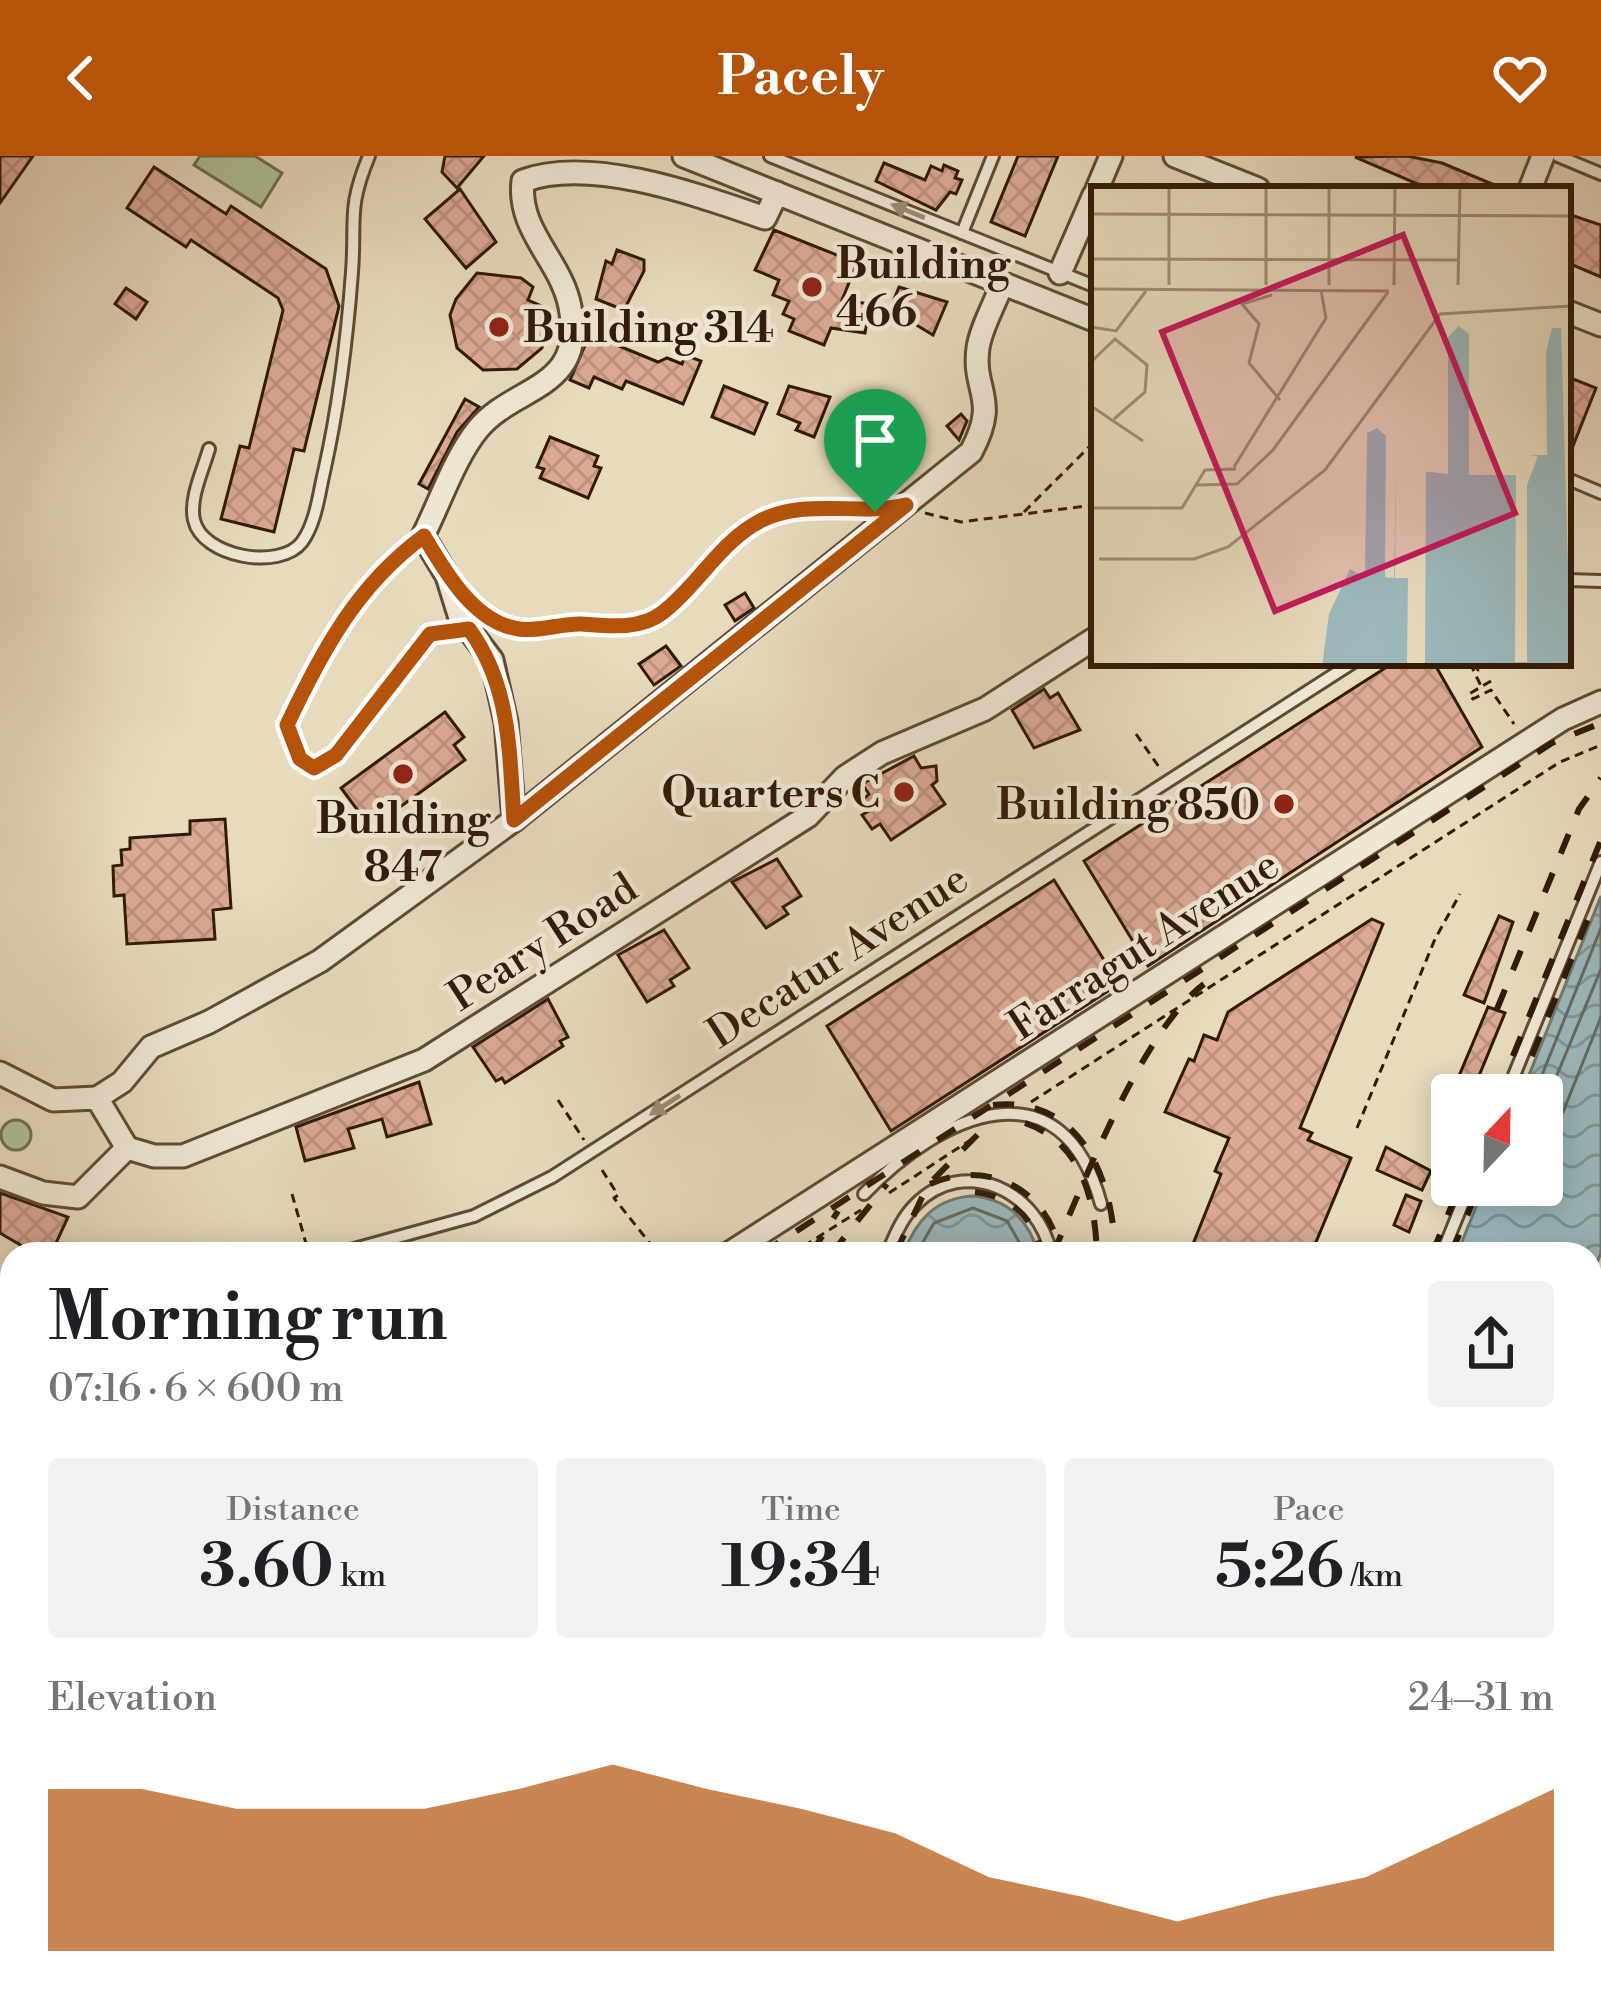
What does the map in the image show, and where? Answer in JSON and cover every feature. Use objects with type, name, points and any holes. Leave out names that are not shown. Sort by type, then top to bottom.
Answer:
[{"type":"street","points":[[684,156],[1091,319]]},
{"type":"street","points":[[1098,186],[1111,156]]},
{"type":"street","points":[[1175,156],[1250,186]]},
{"type":"street","points":[[1531,186],[1543,156]]},
{"type":"street","points":[[514,820],[506,722],[492,660],[469,629],[424,536],[479,427],[550,382],[572,336],[565,292],[524,216],[523,181],[544,165],[572,160],[628,170],[765,218],[778,193]]},
{"type":"street","points":[[1060,273],[1091,201]]},
{"type":"street","points":[[0,1073],[52,1100],[97,1098],[122,1082],[151,1046],[209,1022],[320,962],[514,820],[970,452],[982,430],[987,395],[978,348],[1002,284]]},
{"type":"street","points":[[1571,313],[1601,325]]},
{"type":"street","name":"Peary Road","points":[[127,1148],[154,1156],[183,1156],[424,1060],[808,816],[845,778],[882,752],[985,709],[1091,641]]},
{"type":"street","name":"Farragut Avenue","points":[[751,1242],[858,1185],[988,1088],[1563,719],[1601,702]]},
{"type":"street","points":[[0,1177],[43,1193],[78,1197],[127,1148],[97,1098]]},
{"type":"lane","points":[[209,449],[193,506],[194,524],[206,541],[251,557],[280,557],[302,544],[313,518],[339,404],[352,266],[351,200],[369,156]]},
{"type":"lane","points":[[770,156],[1091,285]]},
{"type":"lane","points":[[962,233],[993,156]]},
{"type":"lane","points":[[1558,156],[1601,174]]},
{"type":"lane","points":[[1571,480],[1601,493]]},
{"type":"lane","points":[[424,536],[392,558],[350,606],[319,657],[287,725],[300,759],[314,768],[336,755],[430,634],[469,629]]},
{"type":"lane","points":[[1571,580],[1601,581]]},
{"type":"lane","name":"Decatur Avenue","points":[[377,1242],[503,1205],[1347,666]]},
{"type":"lane","points":[[1515,1074],[1601,862]]},
{"type":"lane","points":[[947,1130],[988,1088]]},
{"type":"lane","points":[[858,1185],[947,1130],[985,1114],[1014,1113],[1037,1117],[1070,1138],[1090,1169],[1101,1204]]},
{"type":"lane","points":[[858,1185],[912,1152]]},
{"type":"lane","points":[[892,1242],[900,1223],[918,1202],[936,1189],[970,1181],[1006,1190],[1028,1205],[1045,1242]]},
{"type":"lane","points":[[1447,1242],[1461,1206]]},
{"type":"path","points":[[1023,513],[1091,445]]},
{"type":"path","points":[[474,604],[517,629],[649,621],[741,534],[765,518],[821,507],[875,512],[906,505],[961,522],[1091,506]]},
{"type":"path","points":[[1472,666],[1481,686]]},
{"type":"path","points":[[1490,681],[1469,694],[1472,700],[1491,690],[1515,726]]},
{"type":"path","points":[[1136,734],[1163,773]]},
{"type":"path","points":[[879,1199],[1560,762],[1601,745]]},
{"type":"path","points":[[1358,1128],[1435,939],[1460,894]]},
{"type":"path","points":[[558,1100],[583,1139]]},
{"type":"path","points":[[602,1170],[618,1195],[614,1198],[649,1242]]},
{"type":"path","points":[[292,1194],[306,1242]]},
{"type":"path","points":[[810,1242],[862,1210]]},
{"type":"green space","points":[[200,156],[255,156],[282,173],[261,207],[194,165]]},
{"type":"green space","points":[[16,1120],[31,1135],[16,1150],[1,1135]]},
{"type":"water","points":[[1601,896],[1601,1242],[1462,1242],[1476,1206],[1563,1206],[1563,1074],[1529,1074]]},
{"type":"water","points":[[960,1198],[986,1198],[1007,1207],[1023,1222],[1033,1242],[909,1242],[929,1213]]},
{"type":"building","points":[[0,156],[33,156],[0,203]]},
{"type":"building","points":[[445,156],[484,156],[457,188],[442,172]]},
{"type":"building","points":[[1018,156],[1058,156],[1025,236],[991,222]]},
{"type":"building","points":[[1407,156],[1442,163],[1497,186],[1422,186],[1355,157]]},
{"type":"building","points":[[884,163],[925,180],[931,166],[942,171],[944,165],[958,171],[955,178],[962,180],[956,194],[950,192],[936,210],[876,181]]},
{"type":"building","points":[[154,167],[226,214],[231,206],[326,269],[339,306],[304,451],[294,449],[274,532],[221,519],[240,446],[249,448],[283,310],[278,298],[191,240],[186,247],[127,208]]},
{"type":"building","points":[[460,189],[496,242],[466,268],[425,219]]},
{"type":"building","points":[[1571,215],[1601,225],[1601,277],[1571,264]]},
{"type":"building","name":"Building 466","points":[[774,230],[857,263],[842,300],[870,304],[865,333],[831,328],[824,345],[789,331],[794,319],[783,314],[789,301],[773,295],[779,280],[755,270]]},
{"type":"building","points":[[617,250],[644,260],[644,271],[624,310],[596,299],[606,261],[612,264]]},
{"type":"building","name":"Building 314","points":[[477,273],[521,278],[533,287],[528,300],[546,308],[542,348],[517,369],[483,370],[457,348],[450,315],[456,299]]},
{"type":"building","points":[[899,287],[947,302],[933,335],[890,309]]},
{"type":"building","points":[[126,288],[147,302],[136,319],[115,304]]},
{"type":"building","points":[[590,334],[658,362],[667,358],[682,364],[685,355],[701,361],[683,404],[626,381],[622,389],[594,377],[589,388],[570,380]]},
{"type":"building","points":[[1571,378],[1596,388],[1571,451]]},
{"type":"building","points":[[724,386],[767,403],[754,434],[712,417]]},
{"type":"building","points":[[789,386],[830,397],[814,437],[796,430],[800,423],[778,414]]},
{"type":"building","points":[[465,399],[479,407],[457,432],[428,489],[419,484]]},
{"type":"building","points":[[961,414],[967,421],[959,440],[947,426]]},
{"type":"building","points":[[550,437],[598,456],[594,466],[601,468],[588,498],[540,478],[544,469],[537,467]]},
{"type":"building","points":[[745,593],[754,608],[735,621],[725,605]]},
{"type":"building","points":[[666,646],[681,666],[654,685],[639,664]]},
{"type":"building","name":"Building 850","points":[[1388,666],[1436,666],[1482,747],[1148,966],[1084,861]]},
{"type":"building","points":[[1044,689],[1050,698],[1058,693],[1080,730],[1034,748],[1012,710]]},
{"type":"building","name":"Building 847","points":[[445,712],[464,737],[454,745],[465,760],[371,828],[341,788]]},
{"type":"building","name":"Quarters C","points":[[914,756],[921,768],[936,766],[937,781],[932,785],[945,804],[891,840],[880,824],[872,829],[862,815],[869,811],[862,801],[869,794],[862,784]]},
{"type":"building","points":[[225,819],[231,908],[213,910],[215,939],[127,944],[124,895],[114,896],[113,866],[122,865],[121,850],[130,849],[130,838],[190,834],[190,821]]},
{"type":"building","points":[[777,859],[801,896],[783,907],[788,914],[766,928],[732,882]]},
{"type":"building","points":[[1054,880],[1119,984],[891,1131],[827,1026]]},
{"type":"building","points":[[1499,916],[1513,922],[1484,1003],[1464,995]]},
{"type":"building","points":[[1372,919],[1383,924],[1300,1128],[1312,1133],[1308,1140],[1351,1158],[1316,1242],[1194,1242],[1221,1174],[1215,1171],[1229,1138],[1165,1112],[1204,1035],[1217,1040],[1228,1012]]},
{"type":"building","points":[[664,930],[689,968],[670,980],[674,986],[647,1002],[618,955]]},
{"type":"building","points":[[548,999],[568,1037],[560,1041],[563,1046],[505,1083],[502,1078],[496,1081],[473,1047]]},
{"type":"building","points":[[1488,1007],[1505,1013],[1480,1074],[1460,1074]]},
{"type":"building","points":[[419,1082],[431,1124],[387,1137],[382,1119],[348,1129],[354,1148],[305,1161],[296,1127]]},
{"type":"building","points":[[1386,1147],[1431,1171],[1422,1190],[1377,1170]]},
{"type":"building","points":[[0,1193],[68,1217],[57,1242],[15,1242],[0,1233]]},
{"type":"building","points":[[1406,1195],[1421,1201],[1409,1232],[1394,1225]]},
{"type":"railway","points":[[780,1242],[1552,743],[1601,723]]},
{"type":"railway","points":[[1497,1009],[1579,809],[1601,778]]},
{"type":"railway","points":[[1506,1074],[1601,840]]},
{"type":"railway","points":[[1525,1074],[1594,904]]},
{"type":"railway","points":[[1058,1242],[1138,1070],[1181,1006],[1204,984]]},
{"type":"railway","points":[[993,1105],[1023,1105],[1070,1128],[1099,1172],[1114,1242]]},
{"type":"railway","points":[[901,1242],[928,1185],[992,1120]]},
{"type":"railway","points":[[1025,1123],[1060,1144],[1082,1175],[1096,1242]]},
{"type":"railway","points":[[930,1184],[972,1175],[1011,1184],[1041,1209],[1057,1242]]},
{"type":"railway","points":[[841,1242],[887,1184]]},
{"type":"railway","points":[[975,1192],[999,1198],[1019,1211],[1038,1242]]},
{"type":"railway","points":[[1437,1242],[1451,1206]]},
{"type":"railway","points":[[1456,1242],[1471,1206]]},
{"type":"railway","points":[[819,1242],[838,1211]]},
{"type":"place","name":"Building 466","points":[[812,287]]},
{"type":"place","name":"Building 314","points":[[499,327]]},
{"type":"place","name":"Building 847","points":[[403,774]]},
{"type":"place","name":"Quarters C","points":[[904,792]]},
{"type":"place","name":"Building 850","points":[[1284,804]]},
{"type":"route","points":[[906,505],[514,820],[506,722],[492,660],[469,629],[430,634],[336,755],[314,768],[300,759],[287,725],[319,657],[350,606],[392,558],[424,536],[448,576],[474,604],[517,629],[617,626],[649,621],[662,613],[741,534],[765,518],[821,507],[875,512],[906,505]]}]
